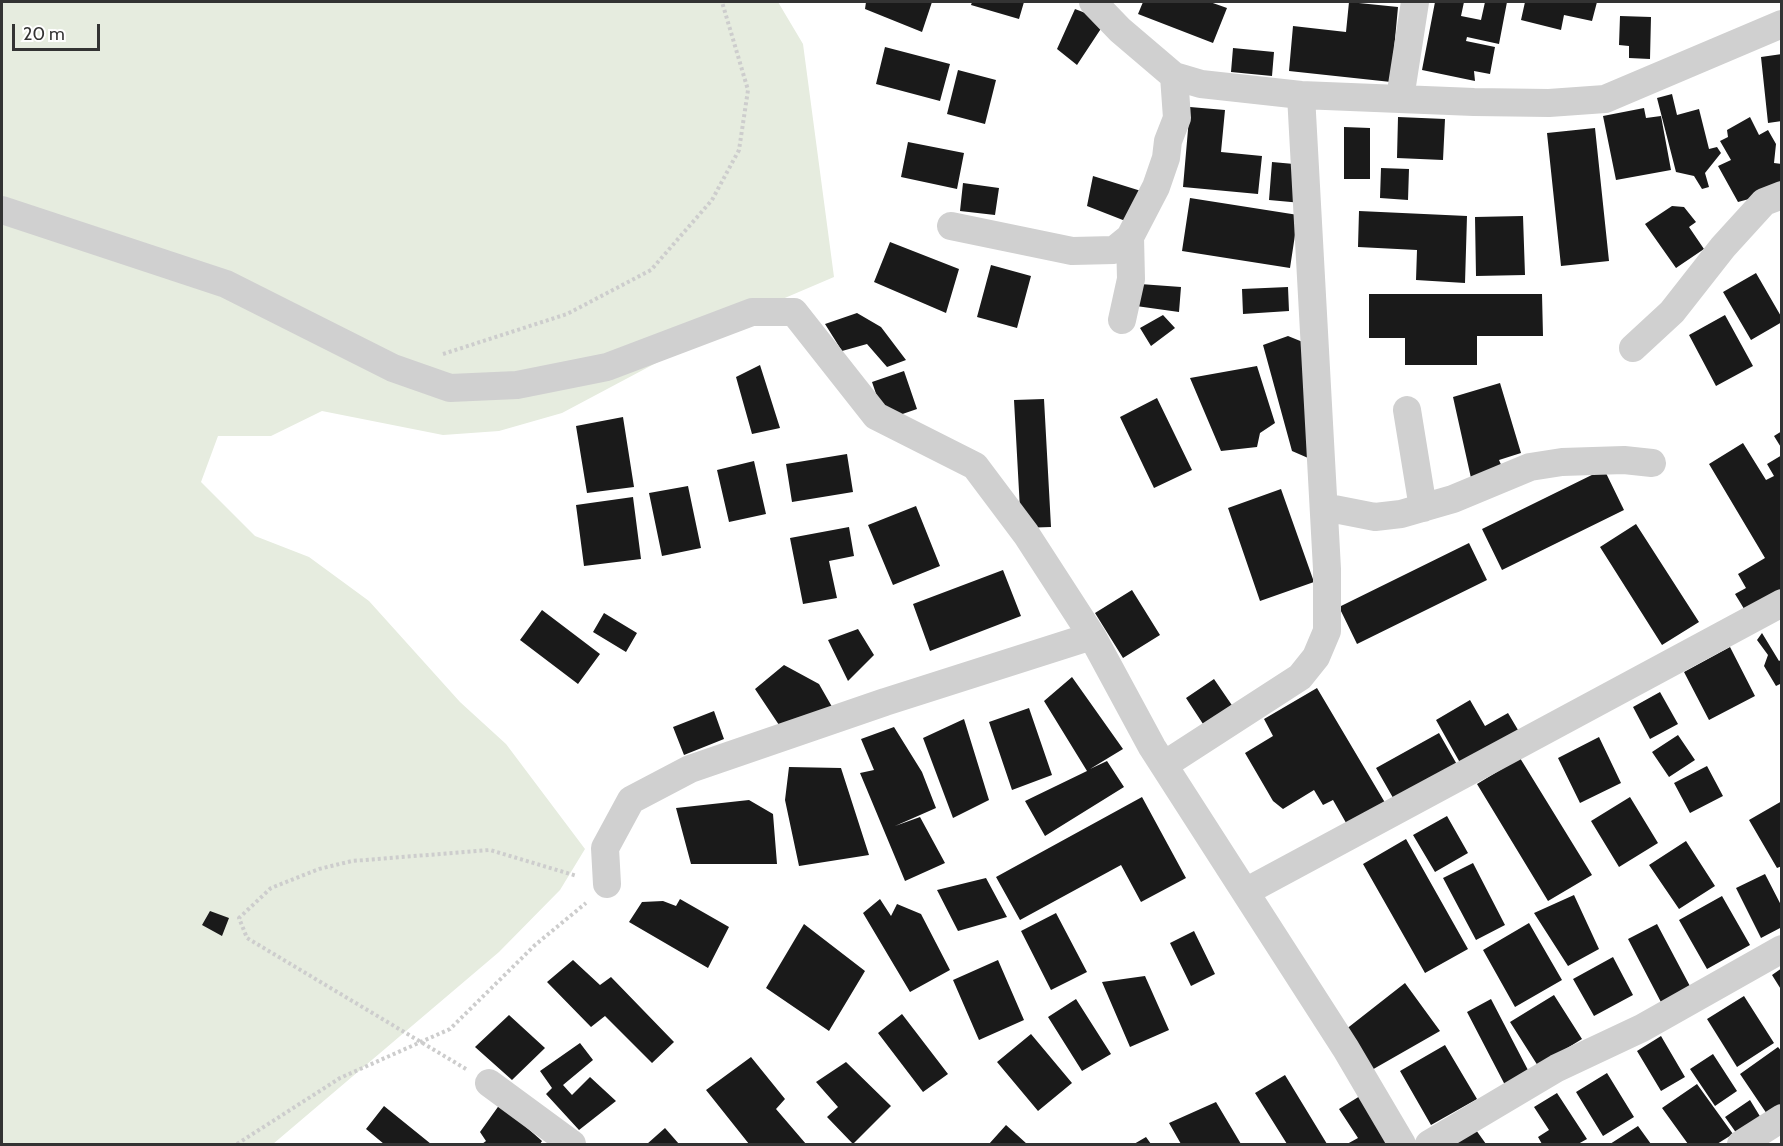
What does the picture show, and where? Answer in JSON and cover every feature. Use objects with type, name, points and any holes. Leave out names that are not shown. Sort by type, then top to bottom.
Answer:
[{"type":"street","points":[[1093,2],[1120,30],[1174,76],[1201,84],[1301,95],[1549,103],[1605,99],[1782,24]]},
{"type":"street","points":[[1400,98],[1415,2]]},
{"type":"street","points":[[951,226],[1072,251],[1114,250],[1130,237],[1156,187],[1177,117],[1174,76]]},
{"type":"street","points":[[1164,765],[1300,677],[1316,657],[1327,631],[1324,507],[1301,95]]},
{"type":"street","points":[[1633,348],[1672,312],[1723,247],[1764,202],[1782,195]]},
{"type":"street","points":[[2,210],[226,284],[393,368],[450,388],[517,386],[607,367],[752,312],[794,312],[876,416],[975,466],[1026,534],[1092,636],[1164,765],[1346,1048],[1402,1144]]},
{"type":"street","points":[[1122,320],[1131,279],[1130,237]]},
{"type":"street","points":[[1407,410],[1423,508]]},
{"type":"street","points":[[1324,507],[1375,517],[1423,508],[1530,467],[1562,462],[1624,460],[1652,463]]},
{"type":"street","points":[[1247,891],[1782,603]]},
{"type":"street","points":[[607,884],[605,849],[631,800],[690,769],[885,702],[1092,636]]},
{"type":"street","points":[[1430,1144],[1557,1068],[1642,1028],[1782,949]]},
{"type":"street","points":[[489,1083],[572,1144]]},
{"type":"street","points":[[1741,1144],[1782,1118]]},
{"type":"path","points":[[437,356],[567,314],[651,270],[712,200],[739,150],[748,90],[722,2]]},
{"type":"path","points":[[489,1083],[248,938],[239,918],[271,888],[319,869],[352,861],[490,850],[607,884]]},
{"type":"path","points":[[237,1144],[340,1078],[450,1029],[535,945],[607,884]]},
{"type":"shaded area","points":[[2,2],[778,2],[803,44],[834,277],[752,312],[562,413],[499,431],[443,435],[322,411],[271,436],[218,436],[201,482],[255,536],[309,557],[369,601],[460,702],[506,744],[585,849],[560,890],[499,952],[273,1144],[2,1144]]},
{"type":"building","points":[[866,2],[932,2],[922,32],[865,9]]},
{"type":"building","points":[[972,2],[1024,2],[1019,19],[971,5]]},
{"type":"building","points":[[1143,2],[1210,2],[1227,8],[1213,43],[1138,14]]},
{"type":"building","points":[[1349,2],[1398,7],[1391,82],[1289,71],[1293,26],[1346,32]]},
{"type":"building","points":[[1435,2],[1464,2],[1461,16],[1481,20],[1485,2],[1507,2],[1499,44],[1467,37],[1466,41],[1495,47],[1490,74],[1474,71],[1475,81],[1422,70]]},
{"type":"building","points":[[1525,2],[1597,2],[1592,21],[1564,15],[1561,30],[1521,20]]},
{"type":"building","points":[[1075,9],[1106,21],[1077,65],[1057,49]]},
{"type":"building","points":[[1620,16],[1651,17],[1650,59],[1629,58],[1629,46],[1619,45]]},
{"type":"building","points":[[885,47],[950,64],[940,101],[876,84]]},
{"type":"building","points":[[1233,48],[1274,52],[1272,76],[1231,72]]},
{"type":"building","points":[[1782,54],[1782,121],[1768,123],[1761,57]]},
{"type":"building","points":[[958,70],[996,80],[985,124],[947,114]]},
{"type":"building","points":[[1672,94],[1677,115],[1699,109],[1709,149],[1717,147],[1721,153],[1705,173],[1709,187],[1702,189],[1694,176],[1676,172],[1657,98]]},
{"type":"building","points":[[1190,107],[1225,110],[1221,152],[1262,156],[1258,194],[1183,187]]},
{"type":"building","points":[[1644,108],[1646,118],[1661,116],[1671,170],[1616,180],[1603,116]]},
{"type":"building","points":[[1398,117],[1445,119],[1443,160],[1397,158]]},
{"type":"building","points":[[1750,117],[1759,135],[1768,130],[1776,144],[1774,163],[1782,164],[1782,190],[1738,202],[1718,166],[1731,160],[1720,141],[1728,137],[1727,130]]},
{"type":"building","points":[[1344,127],[1370,128],[1370,179],[1344,179]]},
{"type":"building","points":[[1595,128],[1609,261],[1561,266],[1547,133]]},
{"type":"building","points":[[908,142],[964,153],[957,189],[901,177]]},
{"type":"building","points":[[1272,162],[1305,165],[1302,203],[1269,200]]},
{"type":"building","points":[[1381,168],[1409,169],[1408,200],[1380,198]]},
{"type":"building","points":[[1093,176],[1141,191],[1128,222],[1087,206]]},
{"type":"building","points":[[963,183],[999,188],[995,215],[960,211]]},
{"type":"building","points":[[1190,198],[1298,215],[1290,268],[1182,251]]},
{"type":"building","points":[[1672,206],[1684,207],[1696,222],[1689,227],[1704,249],[1676,268],[1645,224]]},
{"type":"building","points":[[1359,211],[1467,216],[1465,283],[1416,280],[1417,250],[1358,247]]},
{"type":"building","points":[[1523,216],[1525,275],[1476,276],[1475,217]]},
{"type":"building","points":[[890,242],[959,269],[946,313],[874,282]]},
{"type":"building","points":[[991,265],[1031,276],[1017,328],[977,317]]},
{"type":"building","points":[[1756,273],[1782,318],[1782,322],[1751,340],[1723,292]]},
{"type":"building","points":[[1140,284],[1181,287],[1179,312],[1136,306]]},
{"type":"building","points":[[1288,287],[1289,311],[1243,314],[1242,289]]},
{"type":"building","points":[[1369,294],[1542,294],[1543,336],[1477,336],[1477,365],[1405,365],[1405,338],[1369,338]]},
{"type":"building","points":[[857,313],[881,327],[906,360],[887,367],[867,344],[842,351],[825,324]]},
{"type":"building","points":[[1163,315],[1175,328],[1151,346],[1140,328]]},
{"type":"building","points":[[1725,315],[1753,366],[1716,386],[1689,335]]},
{"type":"building","points":[[1288,336],[1315,347],[1315,461],[1292,451],[1263,345]]},
{"type":"building","points":[[760,365],[780,428],[752,434],[736,377]]},
{"type":"building","points":[[1257,366],[1275,423],[1260,433],[1257,447],[1221,451],[1190,378]]},
{"type":"building","points":[[904,371],[917,409],[885,420],[872,382]]},
{"type":"building","points":[[1500,383],[1521,453],[1499,460],[1503,469],[1471,478],[1453,397]]},
{"type":"building","points":[[1157,398],[1192,470],[1154,488],[1120,417]]},
{"type":"building","points":[[1044,399],[1051,527],[1021,528],[1014,400]]},
{"type":"building","points":[[623,417],[634,487],[587,493],[576,426]]},
{"type":"building","points":[[1782,431],[1782,449],[1774,436]]},
{"type":"building","points":[[1743,443],[1766,480],[1774,476],[1767,464],[1782,455],[1782,598],[1749,617],[1735,594],[1746,588],[1738,574],[1765,558],[1709,464]]},
{"type":"building","points":[[847,454],[853,492],[792,502],[786,464]]},
{"type":"building","points":[[754,461],[766,514],[729,522],[717,470]]},
{"type":"building","points":[[1604,469],[1624,510],[1502,570],[1482,529]]},
{"type":"building","points":[[688,486],[701,548],[662,556],[649,493]]},
{"type":"building","points":[[1281,489],[1314,582],[1260,601],[1228,508]]},
{"type":"building","points":[[633,497],[641,559],[584,566],[576,505]]},
{"type":"building","points":[[916,506],[940,566],[893,585],[868,525]]},
{"type":"building","points":[[1636,524],[1699,622],[1662,645],[1600,547]]},
{"type":"building","points":[[849,527],[854,556],[829,561],[837,598],[803,604],[790,538]]},
{"type":"building","points":[[1469,543],[1487,580],[1357,644],[1339,607]]},
{"type":"building","points":[[1003,570],[1021,616],[930,651],[913,604]]},
{"type":"building","points":[[1132,590],[1160,635],[1123,658],[1095,613]]},
{"type":"building","points":[[542,610],[600,654],[578,684],[520,640]]},
{"type":"building","points":[[604,613],[637,633],[626,652],[593,632]]},
{"type":"building","points":[[858,629],[874,655],[848,681],[828,640]]},
{"type":"building","points":[[1762,633],[1779,661],[1782,659],[1782,683],[1776,686],[1764,666],[1768,655],[1757,640]]},
{"type":"building","points":[[1730,647],[1755,696],[1709,720],[1684,672]]},
{"type":"building","points":[[784,665],[819,684],[835,712],[783,731],[755,689]]},
{"type":"building","points":[[1072,677],[1123,749],[1090,769],[1107,761],[1124,787],[1045,836],[1025,801],[1087,771],[1044,701]]},
{"type":"building","points":[[1214,679],[1240,717],[1205,727],[1186,698]]},
{"type":"building","points":[[1317,688],[1387,806],[1349,828],[1333,800],[1323,805],[1314,790],[1283,809],[1273,801],[1245,753],[1273,736],[1264,719]]},
{"type":"building","points":[[1660,692],[1678,724],[1650,739],[1633,707]]},
{"type":"building","points":[[1470,700],[1485,726],[1508,713],[1521,735],[1463,768],[1436,720]]},
{"type":"building","points":[[1029,708],[1052,775],[1012,790],[989,722]]},
{"type":"building","points":[[714,711],[724,739],[684,755],[673,727]]},
{"type":"building","points":[[964,719],[989,800],[953,818],[923,738]]},
{"type":"building","points":[[894,727],[922,772],[936,808],[895,826],[920,817],[945,863],[905,881],[860,773],[874,770],[861,739]]},
{"type":"building","points":[[1439,733],[1459,768],[1396,803],[1376,768]]},
{"type":"building","points":[[1678,735],[1695,760],[1669,777],[1652,752]]},
{"type":"building","points":[[1599,737],[1621,783],[1580,803],[1558,758]]},
{"type":"building","points":[[1520,758],[1592,875],[1548,901],[1477,784]]},
{"type":"building","points":[[1707,766],[1723,796],[1690,813],[1674,783]]},
{"type":"building","points":[[789,767],[841,768],[869,855],[799,866],[785,800]]},
{"type":"building","points":[[1142,797],[1186,878],[1141,902],[1121,865],[1020,920],[996,877]]},
{"type":"building","points":[[1630,797],[1658,843],[1619,867],[1591,821]]},
{"type":"building","points":[[749,800],[773,814],[777,864],[691,864],[676,808]]},
{"type":"building","points":[[1782,801],[1782,866],[1777,868],[1749,820]]},
{"type":"building","points":[[1447,816],[1468,853],[1435,872],[1413,835]]},
{"type":"building","points":[[1406,839],[1468,949],[1425,973],[1363,864]]},
{"type":"building","points":[[1686,841],[1715,886],[1679,909],[1649,865]]},
{"type":"building","points":[[1473,863],[1505,925],[1476,940],[1443,878]]},
{"type":"building","points":[[1765,874],[1782,907],[1782,927],[1761,938],[1736,888]]},
{"type":"building","points":[[986,878],[1007,917],[958,931],[937,890]]},
{"type":"building","points":[[1574,895],[1599,949],[1568,966],[1534,913]]},
{"type":"building","points":[[1722,896],[1750,945],[1707,969],[1679,920]]},
{"type":"building","points":[[680,899],[729,927],[708,968],[629,922],[642,902],[663,901],[676,906]]},
{"type":"building","points":[[880,899],[891,916],[897,904],[921,914],[950,970],[910,992],[863,913]]},
{"type":"building","points":[[210,911],[229,918],[222,936],[202,925]]},
{"type":"building","points":[[1056,913],[1087,972],[1051,990],[1021,931]]},
{"type":"building","points":[[1529,923],[1562,980],[1515,1007],[1483,950]]},
{"type":"building","points":[[804,924],[865,971],[829,1031],[766,988]]},
{"type":"building","points":[[1657,924],[1692,990],[1663,1006],[1628,939]]},
{"type":"building","points":[[1194,931],[1215,974],[1191,986],[1170,943]]},
{"type":"building","points":[[1613,957],[1633,995],[1594,1016],[1573,979]]},
{"type":"building","points":[[573,960],[600,985],[611,977],[674,1042],[652,1063],[605,1016],[591,1027],[547,982]]},
{"type":"building","points":[[998,960],[1024,1020],[979,1040],[953,980]]},
{"type":"building","points":[[1782,968],[1782,991],[1772,975]]},
{"type":"building","points":[[1145,976],[1169,1030],[1130,1047],[1102,982]]},
{"type":"building","points":[[1405,983],[1440,1031],[1370,1071],[1345,1030]]},
{"type":"building","points":[[1554,995],[1582,1039],[1538,1066],[1510,1022]]},
{"type":"building","points":[[1744,996],[1774,1043],[1737,1067],[1707,1019]]},
{"type":"building","points":[[1076,999],[1111,1054],[1082,1071],[1048,1017]]},
{"type":"building","points":[[1491,999],[1529,1072],[1505,1085],[1467,1012]]},
{"type":"building","points":[[902,1014],[948,1074],[923,1092],[878,1033]]},
{"type":"building","points":[[509,1015],[545,1048],[512,1080],[475,1047]]},
{"type":"building","points":[[1031,1034],[1072,1083],[1038,1111],[997,1062]]},
{"type":"building","points":[[1661,1036],[1685,1077],[1661,1091],[1637,1051]]},
{"type":"building","points":[[580,1043],[593,1060],[563,1085],[572,1095],[590,1077],[616,1101],[579,1130],[546,1094],[552,1088],[540,1071]]},
{"type":"building","points":[[1445,1045],[1477,1099],[1431,1125],[1400,1071]]},
{"type":"building","points":[[1778,1047],[1782,1052],[1782,1104],[1767,1114],[1740,1074]]},
{"type":"building","points":[[1713,1054],[1737,1091],[1715,1106],[1690,1069]]},
{"type":"building","points":[[751,1057],[785,1099],[776,1109],[806,1144],[749,1144],[706,1090]]},
{"type":"building","points":[[846,1062],[891,1106],[853,1144],[827,1117],[838,1107],[816,1082]]},
{"type":"building","points":[[1607,1073],[1634,1117],[1603,1136],[1576,1092]]},
{"type":"building","points":[[1285,1075],[1327,1144],[1287,1144],[1255,1093]]},
{"type":"building","points":[[1697,1084],[1733,1134],[1717,1144],[1688,1144],[1662,1108]]},
{"type":"building","points":[[1557,1093],[1587,1139],[1578,1144],[1542,1144],[1538,1137],[1549,1130],[1534,1107]]},
{"type":"building","points":[[1360,1096],[1392,1144],[1347,1144],[1358,1138],[1339,1109]]},
{"type":"building","points":[[1750,1100],[1761,1118],[1737,1134],[1725,1117]]},
{"type":"building","points":[[1216,1102],[1241,1144],[1181,1144],[1169,1123]]},
{"type":"building","points":[[500,1104],[542,1141],[540,1144],[482,1144],[486,1141],[480,1132]]},
{"type":"building","points":[[384,1106],[431,1144],[384,1144],[366,1129]]},
{"type":"building","points":[[1006,1125],[1027,1144],[989,1144]]},
{"type":"building","points":[[1638,1126],[1651,1144],[1610,1144]]},
{"type":"building","points":[[665,1128],[679,1144],[647,1144]]},
{"type":"building","points":[[1476,1130],[1486,1144],[1455,1144]]},
{"type":"building","points":[[1146,1137],[1151,1144],[1134,1144]]}]
